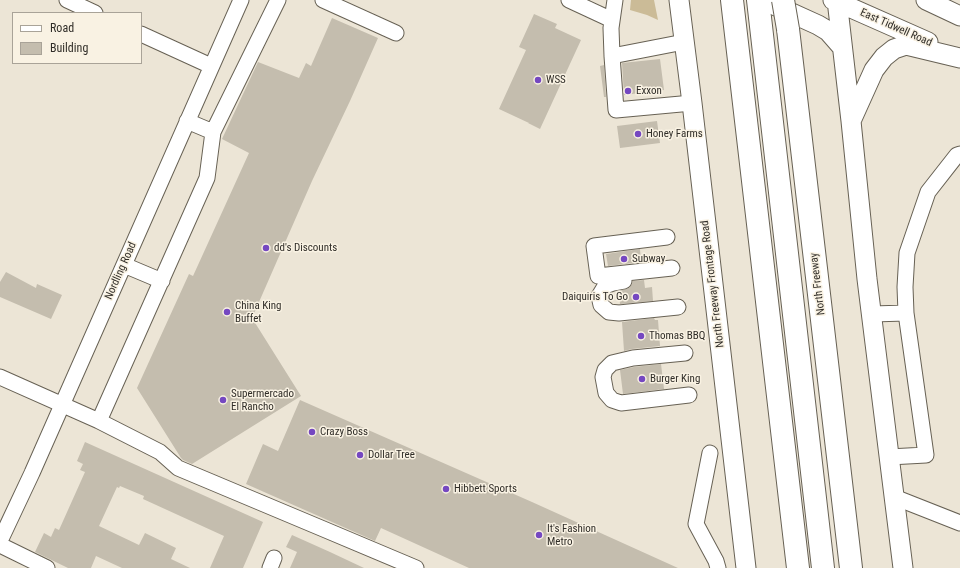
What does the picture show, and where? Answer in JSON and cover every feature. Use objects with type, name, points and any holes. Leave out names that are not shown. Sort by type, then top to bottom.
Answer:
[{"type":"highway","name":"North Freeway","points":[[783,0],[788,29],[851,568]]},
{"type":"highway","points":[[732,3],[798,568]]},
{"type":"highway","points":[[760,5],[823,568]]},
{"type":"highway","points":[[837,452],[860,568]]},
{"type":"highway","points":[[783,568],[792,516]]},
{"type":"main road","points":[[926,0],[960,16]]},
{"type":"main road","points":[[835,1],[851,121],[872,314],[903,568]]},
{"type":"main road","name":"East Tidwell Road","points":[[835,1],[960,57]]},
{"type":"main road","name":"North Freeway Frontage Road","points":[[681,5],[684,42],[746,568]]},
{"type":"main road","points":[[760,5],[818,24],[828,31],[842,47]]},
{"type":"main road","points":[[851,121],[874,70],[884,57],[894,49],[906,45],[960,57]]},
{"type":"street","points":[[67,0],[93,12]]},
{"type":"street","name":"Nordling Road","points":[[0,541],[32,473],[241,0]]},
{"type":"street","points":[[99,421],[207,178],[213,132],[278,0]]},
{"type":"street","points":[[323,0],[396,33]]},
{"type":"street","points":[[569,0],[612,20]]},
{"type":"street","points":[[615,0],[611,28],[616,110],[692,103]]},
{"type":"street","points":[[142,34],[211,66]]},
{"type":"street","points":[[612,56],[684,42]]},
{"type":"street","points":[[187,121],[213,132]]},
{"type":"street","points":[[889,457],[926,455],[906,313],[905,287],[907,253],[928,192],[957,155],[960,154]]},
{"type":"street","points":[[667,237],[594,246],[598,276],[672,271],[613,283],[605,286],[599,296],[601,305],[609,312],[619,314],[678,307]]},
{"type":"street","points":[[124,265],[162,281]]},
{"type":"street","points":[[872,314],[906,313]]},
{"type":"street","points":[[685,353],[633,358],[612,362],[605,370],[603,376],[606,393],[612,400],[621,403],[690,395]]},
{"type":"street","points":[[0,377],[99,421],[160,452],[178,468],[416,568]]},
{"type":"street","points":[[710,453],[696,524],[716,561],[718,568]]},
{"type":"street","points":[[894,497],[960,523]]},
{"type":"street","points":[[0,545],[47,568]]},
{"type":"shaded area","points":[[631,0],[654,0],[658,20],[630,10]]},
{"type":"building","name":"WSS","points":[[534,14],[557,24],[555,28],[581,40],[540,129],[499,109],[526,50],[519,47]]},
{"type":"building","points":[[332,18],[378,38],[312,181],[252,318],[301,396],[192,464],[181,458],[137,388],[189,274],[193,276],[249,153],[222,139],[258,62],[299,78],[306,63],[311,66]]},
{"type":"building","points":[[660,59],[664,90],[624,95],[622,63]]},
{"type":"building","points":[[604,65],[606,97],[604,97],[600,66]]},
{"type":"building","name":"Honey Farms","points":[[657,121],[660,143],[620,148],[617,126]]},
{"type":"building","points":[[640,249],[641,262],[608,266],[606,254]]},
{"type":"building","points":[[6,272],[36,288],[37,284],[62,295],[51,319],[0,297],[0,282]]},
{"type":"building","name":"Daiquiris To Go","points":[[644,280],[645,288],[652,287],[653,301],[620,304],[619,291],[629,288],[633,281]]},
{"type":"building","name":"Thomas BBQ","points":[[654,318],[655,320],[658,320],[660,346],[624,351],[622,322]]},
{"type":"building","name":"Burger King","points":[[661,364],[664,389],[623,394],[620,370]]},
{"type":"building","points":[[300,400],[678,568],[469,568],[381,528],[375,541],[246,484],[263,444],[278,451]]},
{"type":"building","points":[[85,442],[263,522],[243,568],[210,568],[224,536],[143,499],[144,496],[120,486],[119,488],[117,487],[99,526],[139,545],[145,533],[176,548],[171,559],[190,568],[122,568],[96,556],[91,568],[68,568],[35,552],[44,533],[51,537],[55,528],[59,530],[85,472],[80,470],[83,464],[77,461]]},
{"type":"building","points":[[292,535],[364,568],[290,568],[297,552],[286,547]]},
{"type":"place","name":"WSS","points":[[538,80]]},
{"type":"place","name":"Exxon","points":[[628,91]]},
{"type":"place","name":"Honey Farms","points":[[638,134]]},
{"type":"place","name":"dd's Discounts","points":[[266,248]]},
{"type":"place","name":"Subway","points":[[624,259]]},
{"type":"place","name":"Daiquiris To Go","points":[[636,297]]},
{"type":"place","name":"China King Buffet","points":[[227,312]]},
{"type":"place","name":"Thomas BBQ","points":[[641,336]]},
{"type":"place","name":"Burger King","points":[[642,379]]},
{"type":"place","name":"Supermercado El Rancho","points":[[223,400]]},
{"type":"place","name":"Crazy Boss","points":[[312,432]]},
{"type":"place","name":"Dollar Tree","points":[[360,455]]},
{"type":"place","name":"Hibbett Sports","points":[[446,489]]},
{"type":"place","name":"It's Fashion Metro","points":[[539,535]]}]
